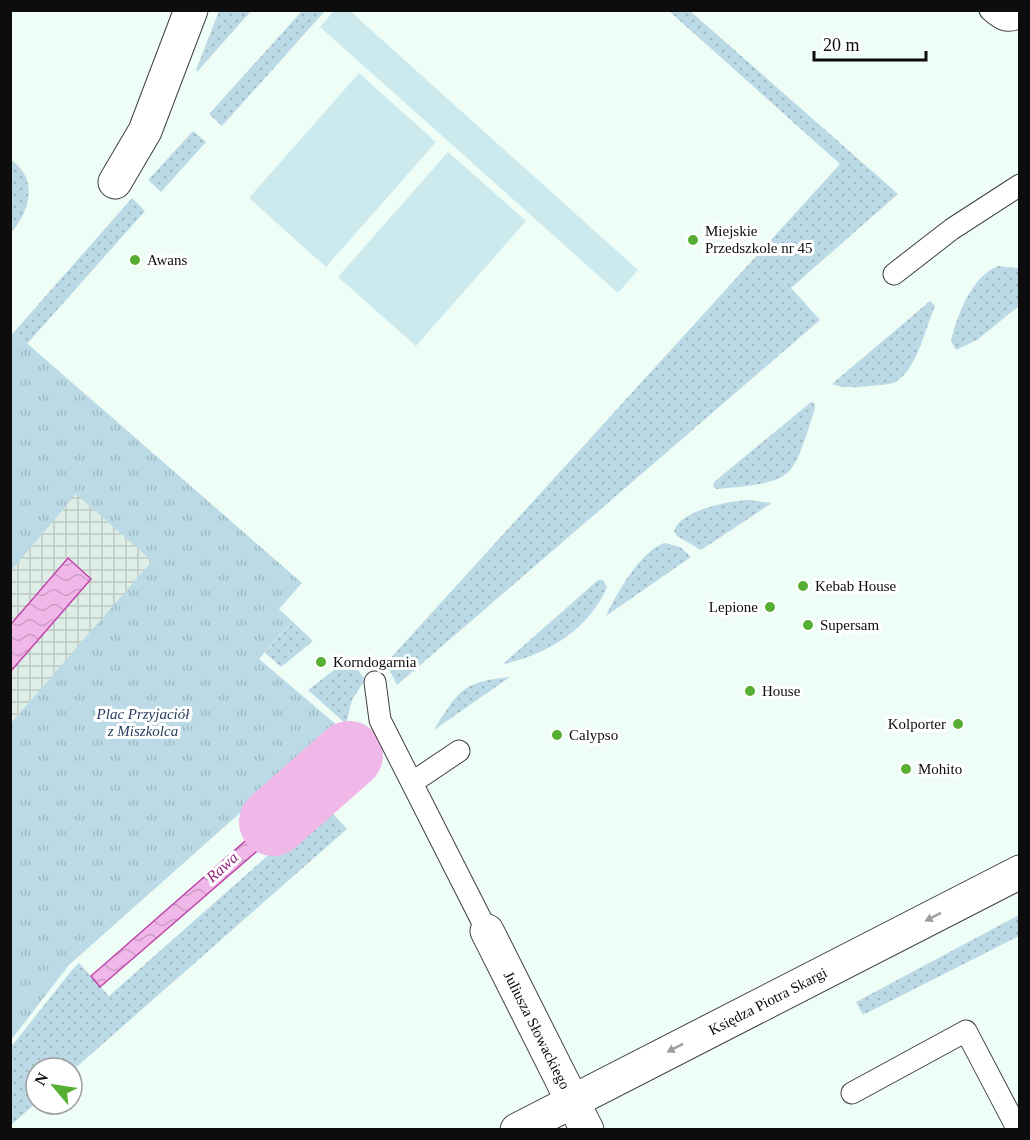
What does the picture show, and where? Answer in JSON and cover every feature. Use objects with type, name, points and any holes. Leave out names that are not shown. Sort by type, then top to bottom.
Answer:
[{"type":"street","points":[[115,182],[145,131],[191,10]]},
{"type":"street","name":"Księdza Piotra Skargi","points":[[517,1130],[579,1116],[1020,872]]},
{"type":"street","name":"Juliusza Słowackiego","points":[[487,931],[579,1116]]},
{"type":"lane","points":[[990,10],[1002,20],[1009,21],[1020,17]]},
{"type":"lane","points":[[894,274],[952,229],[1020,185]]},
{"type":"lane","points":[[375,682],[380,720],[487,931]]},
{"type":"lane","points":[[413,782],[459,751]]},
{"type":"lane","points":[[852,1093],[966,1031],[1018,1130]]},
{"type":"green space","points":[[303,10],[325,11],[222,126],[209,114]]},
{"type":"green space","points":[[219,11],[251,11],[197,72],[196,70]]},
{"type":"green space","points":[[669,11],[690,11],[898,194],[791,288],[820,320],[397,685],[386,663],[840,164]]},
{"type":"green space","points":[[193,131],[206,142],[161,192],[148,180]]},
{"type":"green space","points":[[11,160],[25,176],[29,195],[23,215],[11,233]]},
{"type":"green space","points":[[132,198],[145,211],[27,344],[14,332]]},
{"type":"green space","points":[[998,266],[1019,268],[1019,306],[977,340],[956,350],[951,341],[967,298],[981,278]]},
{"type":"green space","points":[[930,301],[935,306],[924,337],[914,361],[901,378],[890,384],[860,387],[832,384]]},
{"type":"green space","name":"Plac Przyjaciół z Miszkolca","points":[[14,332],[302,583],[279,609],[292,621],[259,659],[338,726],[69,965],[11,1040],[10,336]]},
{"type":"green space","points":[[811,402],[814,403],[815,408],[801,451],[787,474],[762,484],[717,489],[713,487],[714,482]]},
{"type":"green space","points":[[748,500],[772,503],[701,550],[677,536],[674,531],[685,517],[695,512],[729,502]]},
{"type":"green space","points":[[665,543],[680,547],[691,557],[606,616],[616,596],[639,563],[656,547]]},
{"type":"green space","points":[[598,580],[603,580],[607,587],[599,602],[578,627],[550,647],[503,664]]},
{"type":"green space","points":[[292,621],[313,641],[281,667],[265,653]]},
{"type":"green space","points":[[350,658],[365,680],[352,700],[346,724],[308,690]]},
{"type":"green space","points":[[510,677],[434,730],[463,690],[481,682]]},
{"type":"green space","points":[[325,805],[347,829],[84,1060],[84,1056],[24,1056],[24,1114],[11,1125],[11,1047],[79,963],[109,996]]},
{"type":"green space","points":[[1019,915],[1019,936],[863,1015],[856,1002]]},
{"type":"shaded area","points":[[335,10],[350,11],[638,270],[618,293],[320,27]]},
{"type":"shaded area","points":[[359,73],[436,142],[326,267],[249,198]]},
{"type":"shaded area","points":[[448,152],[526,221],[416,346],[338,277]]},
{"type":"shaded area","points":[[76,494],[152,561],[11,723],[11,571]]},
{"type":"water","points":[[68,558],[91,579],[11,671],[11,624]]},
{"type":"water","points":[[341,757],[352,769],[100,987],[91,976]]},
{"type":"waterway","name":"Rawa","points":[[273,822],[349,755]]},
{"type":"place","name":"Miejskie Przedszkole nr 45","points":[[693,240]]},
{"type":"place","name":"Awans","points":[[135,260]]},
{"type":"place","name":"Kebab House","points":[[803,586]]},
{"type":"place","name":"Lepione","points":[[770,607]]},
{"type":"place","name":"Supersam","points":[[808,625]]},
{"type":"place","name":"Korndogarnia","points":[[321,662]]},
{"type":"place","name":"House","points":[[750,691]]},
{"type":"place","name":"Kolporter","points":[[958,724]]},
{"type":"place","name":"Calypso","points":[[557,735]]},
{"type":"place","name":"Mohito","points":[[906,769]]}]
